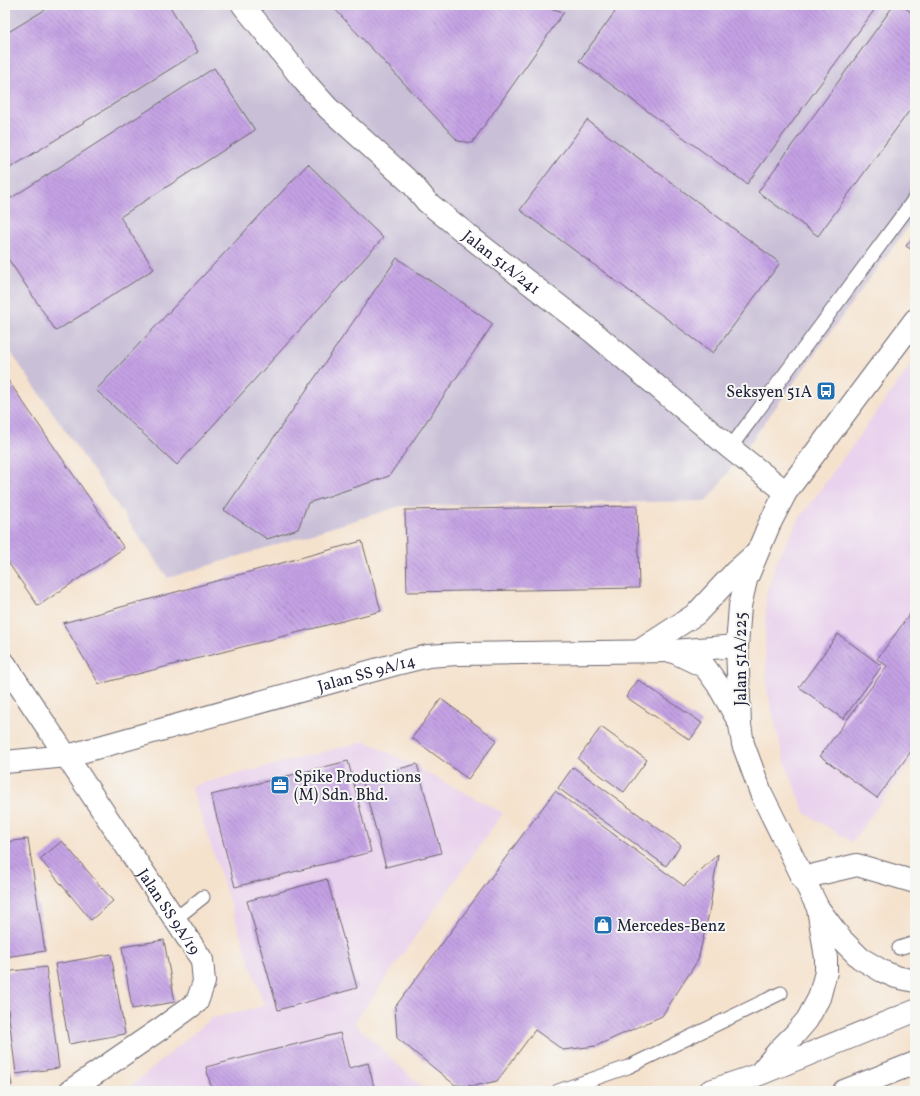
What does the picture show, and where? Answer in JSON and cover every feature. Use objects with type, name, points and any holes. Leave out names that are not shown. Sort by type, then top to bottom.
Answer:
[{"type":"main road","name":"Jalan 51A/241","points":[[250,8],[304,81],[328,108],[413,185],[427,202],[594,333],[730,448],[786,492]]},
{"type":"main road","name":"Jalan 51A/225","points":[[915,320],[786,492],[769,525],[746,580],[740,606],[738,646],[740,725],[743,744],[761,793],[802,878],[818,908],[841,939],[860,958],[882,971],[896,977],[915,981]]},
{"type":"main road","points":[[639,651],[696,614],[736,571],[757,552]]},
{"type":"main road","name":"Jalan SS 9A/14","points":[[5,762],[67,756],[428,656],[457,654],[672,651],[738,646]]},
{"type":"main road","points":[[672,651],[705,667],[718,686],[740,725]]},
{"type":"main road","name":"Jalan SS 9A/19","points":[[5,664],[202,960],[204,982],[197,1002],[70,1091]]},
{"type":"main road","points":[[802,878],[857,865],[915,882]]},
{"type":"main road","points":[[760,1074],[806,1020],[819,998],[826,972],[826,958],[818,908]]},
{"type":"main road","points":[[710,1091],[760,1074],[915,1011]]},
{"type":"main road","points":[[844,1091],[915,1063]]},
{"type":"lane","points":[[730,448],[915,198]]},
{"type":"lane","points":[[175,919],[203,897]]},
{"type":"lane","points":[[899,948],[915,943]]},
{"type":"lane","points":[[558,1091],[628,1067],[782,993]]},
{"type":"shaded area","points":[[5,5],[915,5],[915,217],[707,501],[401,506],[168,578],[5,344]]},
{"type":"shaded area","points":[[915,359],[915,756],[852,842],[805,813],[784,760],[767,690],[765,644],[766,596],[777,559],[800,518]]},
{"type":"shaded area","points":[[366,741],[503,813],[354,1023],[426,1091],[125,1091],[212,1018],[264,1006],[191,786]]},
{"type":"building","points":[[53,5],[169,5],[198,52],[5,171],[5,34]]},
{"type":"building","points":[[331,5],[538,5],[564,12],[472,143],[458,141]]},
{"type":"building","points":[[620,5],[878,5],[747,184],[579,61]]},
{"type":"building","points":[[894,5],[901,5],[915,15],[915,103],[818,236],[758,192]]},
{"type":"building","points":[[214,68],[255,130],[120,217],[154,269],[56,331],[5,254],[5,202]]},
{"type":"building","points":[[587,120],[780,263],[713,353],[520,210]]},
{"type":"building","points":[[308,164],[383,238],[177,465],[96,390]]},
{"type":"building","points":[[915,234],[915,252],[906,246]]},
{"type":"building","points":[[397,258],[493,324],[389,476],[308,503],[298,529],[267,539],[224,510]]},
{"type":"building","points":[[5,376],[124,548],[38,606],[5,558]]},
{"type":"building","points":[[637,506],[639,588],[407,592],[405,510]]},
{"type":"building","points":[[362,541],[381,611],[99,684],[63,623]]},
{"type":"building","points":[[915,607],[915,746],[877,798],[820,756],[887,666],[877,659]]},
{"type":"building","points":[[838,634],[882,666],[843,719],[799,687]]},
{"type":"building","points":[[638,680],[702,723],[690,740],[626,697]]},
{"type":"building","points":[[441,699],[497,740],[468,779],[412,738]]},
{"type":"building","points":[[601,727],[647,760],[624,792],[578,759]]},
{"type":"building","points":[[348,761],[371,852],[235,887],[211,795]]},
{"type":"building","points":[[417,764],[441,853],[386,867],[362,779]]},
{"type":"building","points":[[573,767],[681,845],[666,866],[558,788]]},
{"type":"building","points":[[555,791],[684,886],[718,854],[709,913],[698,960],[662,1016],[596,1046],[563,1050],[535,1030],[497,1081],[474,1086],[455,1085],[397,1038],[395,1007]]},
{"type":"building","points":[[28,839],[45,951],[5,957],[5,842]]},
{"type":"building","points":[[62,841],[113,901],[91,920],[40,859]]},
{"type":"building","points":[[327,879],[357,988],[278,1010],[247,901]]},
{"type":"building","points":[[164,940],[175,1002],[132,1009],[122,947]]},
{"type":"building","points":[[111,954],[125,1034],[69,1044],[55,964]]},
{"type":"building","points":[[46,967],[59,1068],[16,1074],[5,985],[5,972]]},
{"type":"building","points":[[340,1033],[349,1068],[368,1063],[375,1091],[212,1091],[206,1067]]},
{"type":"building","points":[[5,1050],[12,1085],[5,1086]]},
{"type":"place","name":"Seksyen 51A","points":[[826,391]]},
{"type":"place","name":"Spike Productions (M) Sdn. Bhd.","points":[[280,785]]},
{"type":"place","name":"Mercedes-Benz","points":[[603,925]]}]
